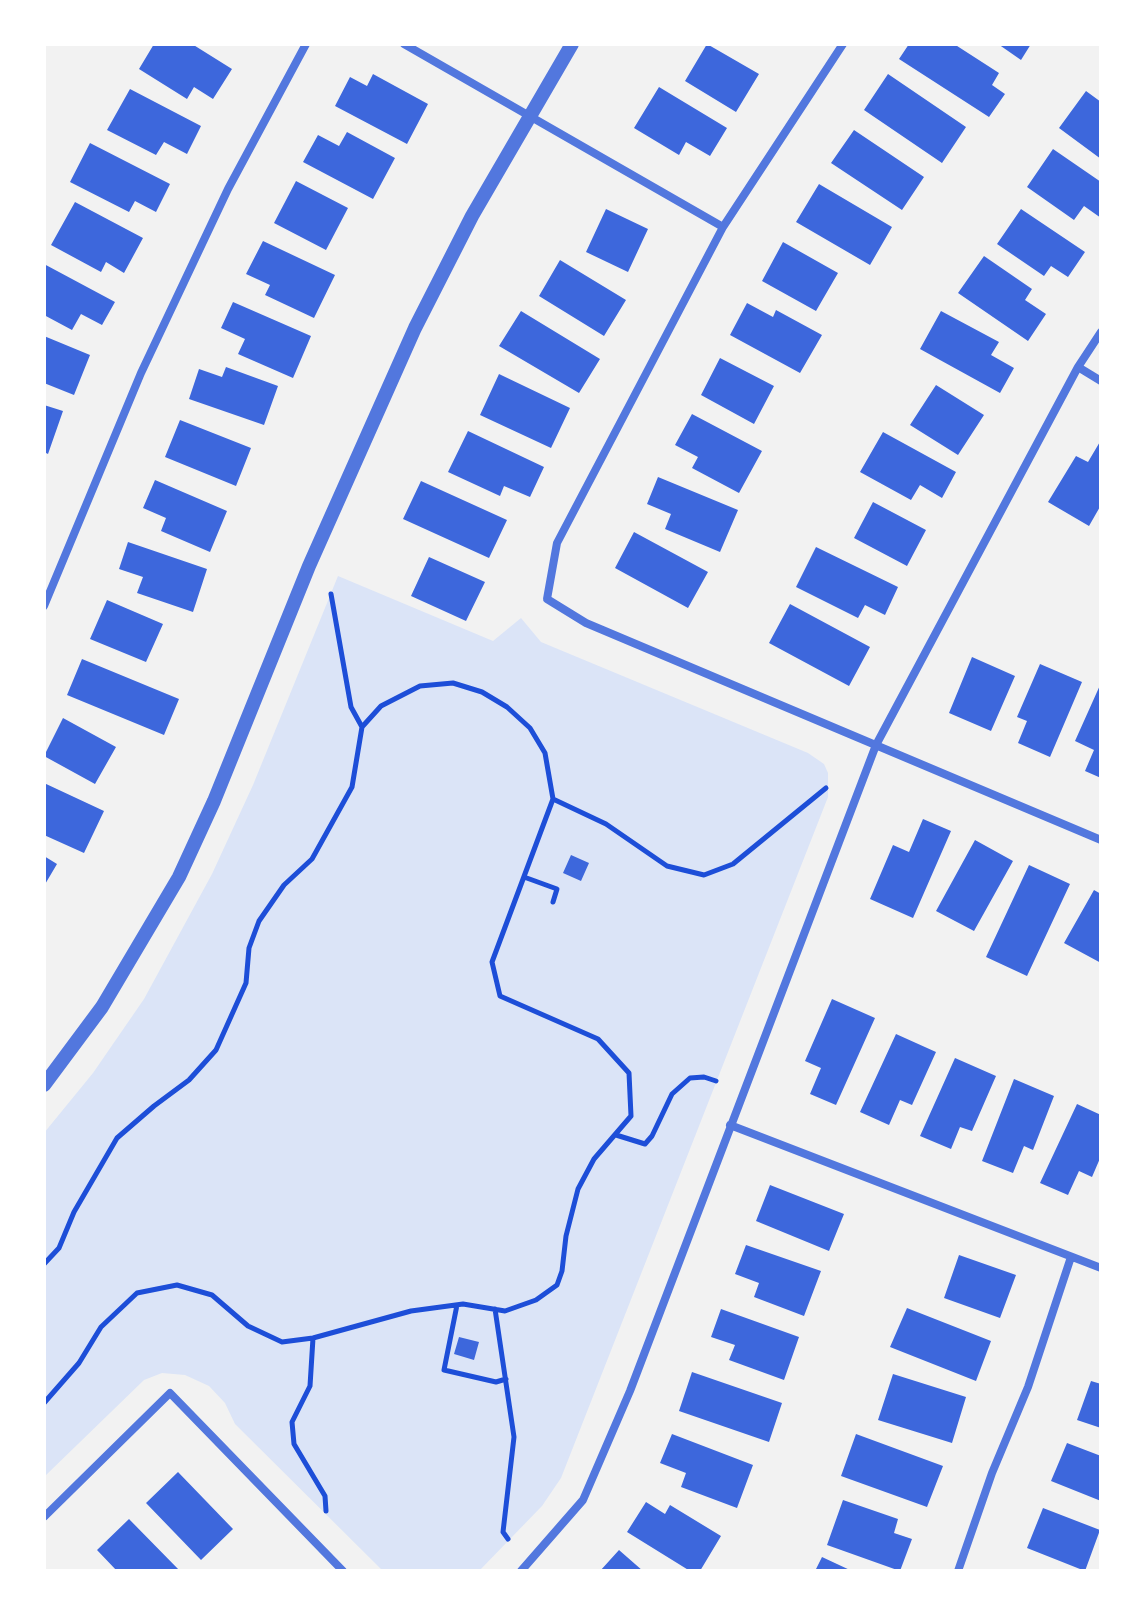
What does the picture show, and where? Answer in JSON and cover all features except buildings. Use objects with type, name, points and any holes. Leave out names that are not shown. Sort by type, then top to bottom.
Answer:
[{"type":"street","points":[[44,606],[141,373],[228,189],[306,44]]},
{"type":"street","points":[[404,44],[723,227]]},
{"type":"street","points":[[44,1085],[102,1007],[179,877],[214,801],[309,566],[415,328],[472,216],[572,44]]},
{"type":"street","points":[[843,44],[723,227],[557,543],[547,599],[586,623],[1101,840]]},
{"type":"street","points":[[521,1571],[583,1500],[630,1391],[876,745],[1078,367],[1101,332]]},
{"type":"street","points":[[1078,367],[1101,381]]},
{"type":"street","points":[[730,1125],[1101,1268]]},
{"type":"street","points":[[958,1571],[992,1473],[1028,1387],[1071,1257]]},
{"type":"street","points":[[44,1517],[170,1393],[343,1571]]},
{"type":"path","points":[[331,594],[351,707],[362,727]]},
{"type":"path","points":[[44,1264],[59,1248],[74,1212],[117,1138],[189,1080],[216,1050],[246,983],[249,948],[259,921],[284,885],[312,859],[352,787],[362,727],[381,706],[420,686],[453,683],[482,692],[507,707],[530,728],[545,753],[553,799],[492,962],[500,996],[598,1039],[629,1073],[631,1116],[594,1159],[578,1189],[557,1285],[536,1300],[505,1311],[457,1305],[411,1311],[313,1338],[282,1342],[248,1326],[212,1295],[177,1285],[137,1293],[101,1327],[79,1363],[44,1403]]},
{"type":"path","points":[[553,799],[606,824],[667,866],[704,875],[733,864],[826,788]]},
{"type":"path","points":[[524,877],[557,889],[553,902]]},
{"type":"path","points":[[616,1135],[645,1144],[672,1094],[690,1078],[704,1077],[716,1081]]},
{"type":"path","points":[[457,1305],[444,1370],[496,1382],[506,1379]]},
{"type":"path","points":[[495,1309],[514,1437],[503,1532],[508,1539]]},
{"type":"path","points":[[313,1338],[310,1386],[292,1422],[294,1444],[325,1496],[326,1511]]},
{"type":"shaded area","points":[[338,576],[493,641],[521,618],[541,642],[808,753],[824,764],[828,773],[828,797],[561,1478],[542,1506],[479,1571],[383,1571],[235,1424],[225,1403],[209,1386],[185,1375],[162,1373],[144,1380],[44,1477],[44,1133],[93,1073],[144,999],[212,874],[253,785]]}]
